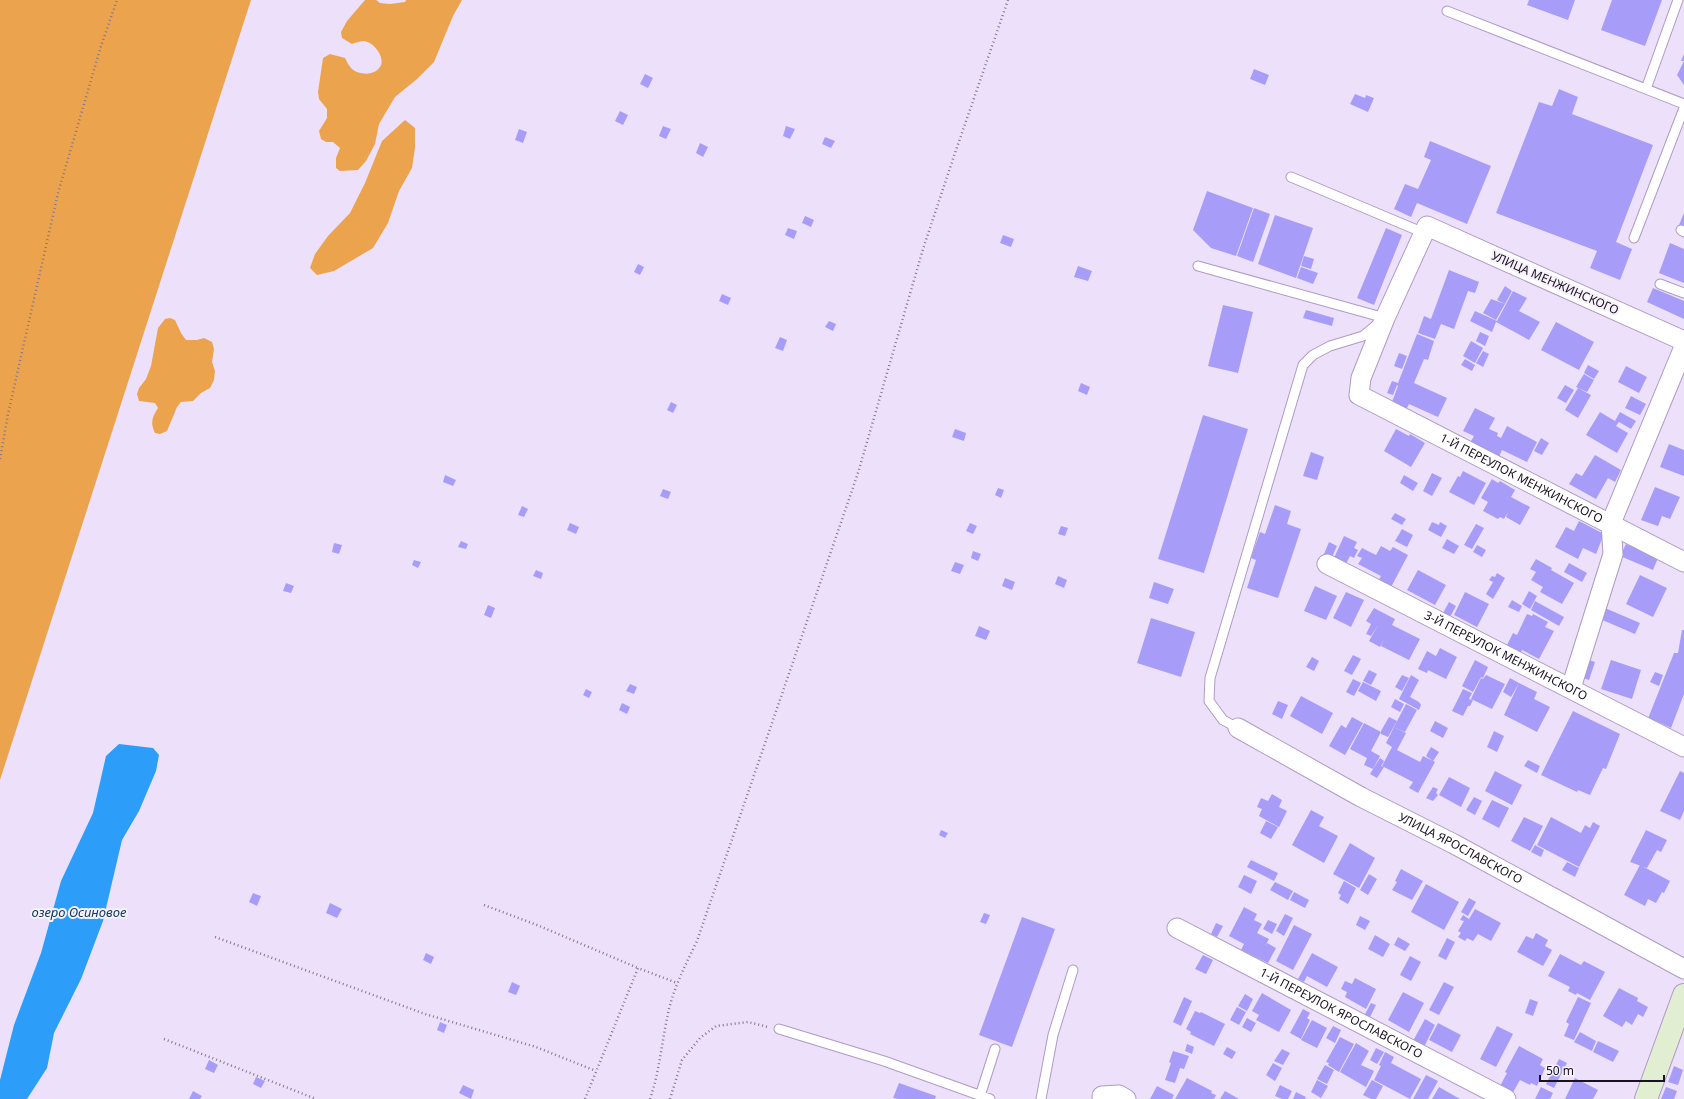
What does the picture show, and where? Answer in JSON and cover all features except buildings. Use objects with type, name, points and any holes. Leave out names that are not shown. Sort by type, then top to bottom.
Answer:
[{"type":"street","points":[[1385,318],[1425,230]]},
{"type":"street","name":"УЛИЦА МЕНЖИНСКОГО","points":[[1425,230],[1684,341]]},
{"type":"street","name":"1-Й ПЕРЕУЛОК МЕНЖИНСКОГО","points":[[1385,318],[1361,378],[1359,394],[1684,562]]},
{"type":"street","points":[[1571,688],[1612,554],[1611,523],[1684,347]]},
{"type":"street","name":"3-Й ПЕРЕУЛОК МЕНЖИНСКОГО","points":[[1327,564],[1684,747]]},
{"type":"street","name":"УЛИЦА ЯРОСЛАВСКОГО","points":[[1238,728],[1361,797],[1454,844],[1684,969]]},
{"type":"street","name":"1-Й ПЕРЕУЛОК ЯРОСЛАВСКОГО","points":[[1177,928],[1506,1099]]},
{"type":"street","points":[[1646,1099],[1684,995]]},
{"type":"street","points":[[1100,1098],[1119,1095],[1126,1099]]},
{"type":"lane","points":[[1646,89],[1678,0]]},
{"type":"lane","points":[[1447,11],[1684,104]]},
{"type":"lane","points":[[1634,238],[1684,108]]},
{"type":"lane","points":[[1291,177],[1425,230]]},
{"type":"lane","points":[[1198,266],[1385,318]]},
{"type":"lane","points":[[1660,284],[1684,293]]},
{"type":"lane","points":[[1238,728],[1223,720],[1208,701],[1210,678],[1303,365],[1313,355],[1330,346],[1363,336],[1385,318]]},
{"type":"lane","points":[[1041,1099],[1053,1035],[1072,970]]},
{"type":"lane","points":[[779,1029],[884,1061],[990,1099]]},
{"type":"lane","points":[[980,1096],[995,1049]]},
{"type":"path","points":[[0,459],[8,414],[58,193],[101,46],[118,0]]},
{"type":"path","points":[[650,1099],[656,1081],[669,1010],[677,983],[697,941],[858,473],[923,249],[1008,0]]},
{"type":"path","points":[[484,905],[537,925],[677,983]]},
{"type":"path","points":[[215,937],[425,1014],[536,1047],[596,1071]]},
{"type":"path","points":[[584,1099],[638,968]]},
{"type":"path","points":[[670,1099],[682,1060],[700,1038],[716,1026],[748,1022],[779,1029]]},
{"type":"path","points":[[164,1040],[316,1099]]},
{"type":"shaded area","points":[[0,0],[251,0],[0,780]]},
{"type":"shaded area","points":[[365,0],[376,0],[380,3],[390,4],[405,2],[406,0],[462,0],[453,16],[434,62],[417,79],[395,97],[379,124],[375,144],[366,161],[358,170],[340,171],[336,168],[336,158],[340,148],[333,142],[326,142],[321,139],[319,131],[327,118],[327,109],[319,99],[318,92],[323,58],[330,54],[345,58],[352,69],[358,72],[366,74],[374,72],[380,67],[380,55],[372,44],[364,41],[352,44],[342,38],[341,32],[347,21]]},
{"type":"shaded area","points":[[405,120],[415,128],[415,148],[412,168],[399,191],[388,223],[373,248],[334,271],[317,275],[310,268],[315,254],[328,236],[350,213],[365,183],[382,141]]},
{"type":"shaded area","points":[[170,318],[175,320],[186,340],[197,340],[204,338],[212,342],[214,349],[212,362],[215,371],[214,380],[210,388],[201,393],[193,401],[181,402],[177,407],[167,431],[160,434],[155,433],[152,423],[154,414],[158,408],[155,403],[139,401],[137,394],[139,388],[146,379],[151,366],[158,328],[165,319]]},
{"type":"water","name":"озеро Осиновое","points":[[119,744],[153,748],[159,755],[156,771],[139,811],[122,840],[103,921],[81,979],[54,1033],[47,1068],[27,1099],[0,1099],[0,1080],[14,1025],[41,953],[61,881],[93,813],[106,756]]}]
